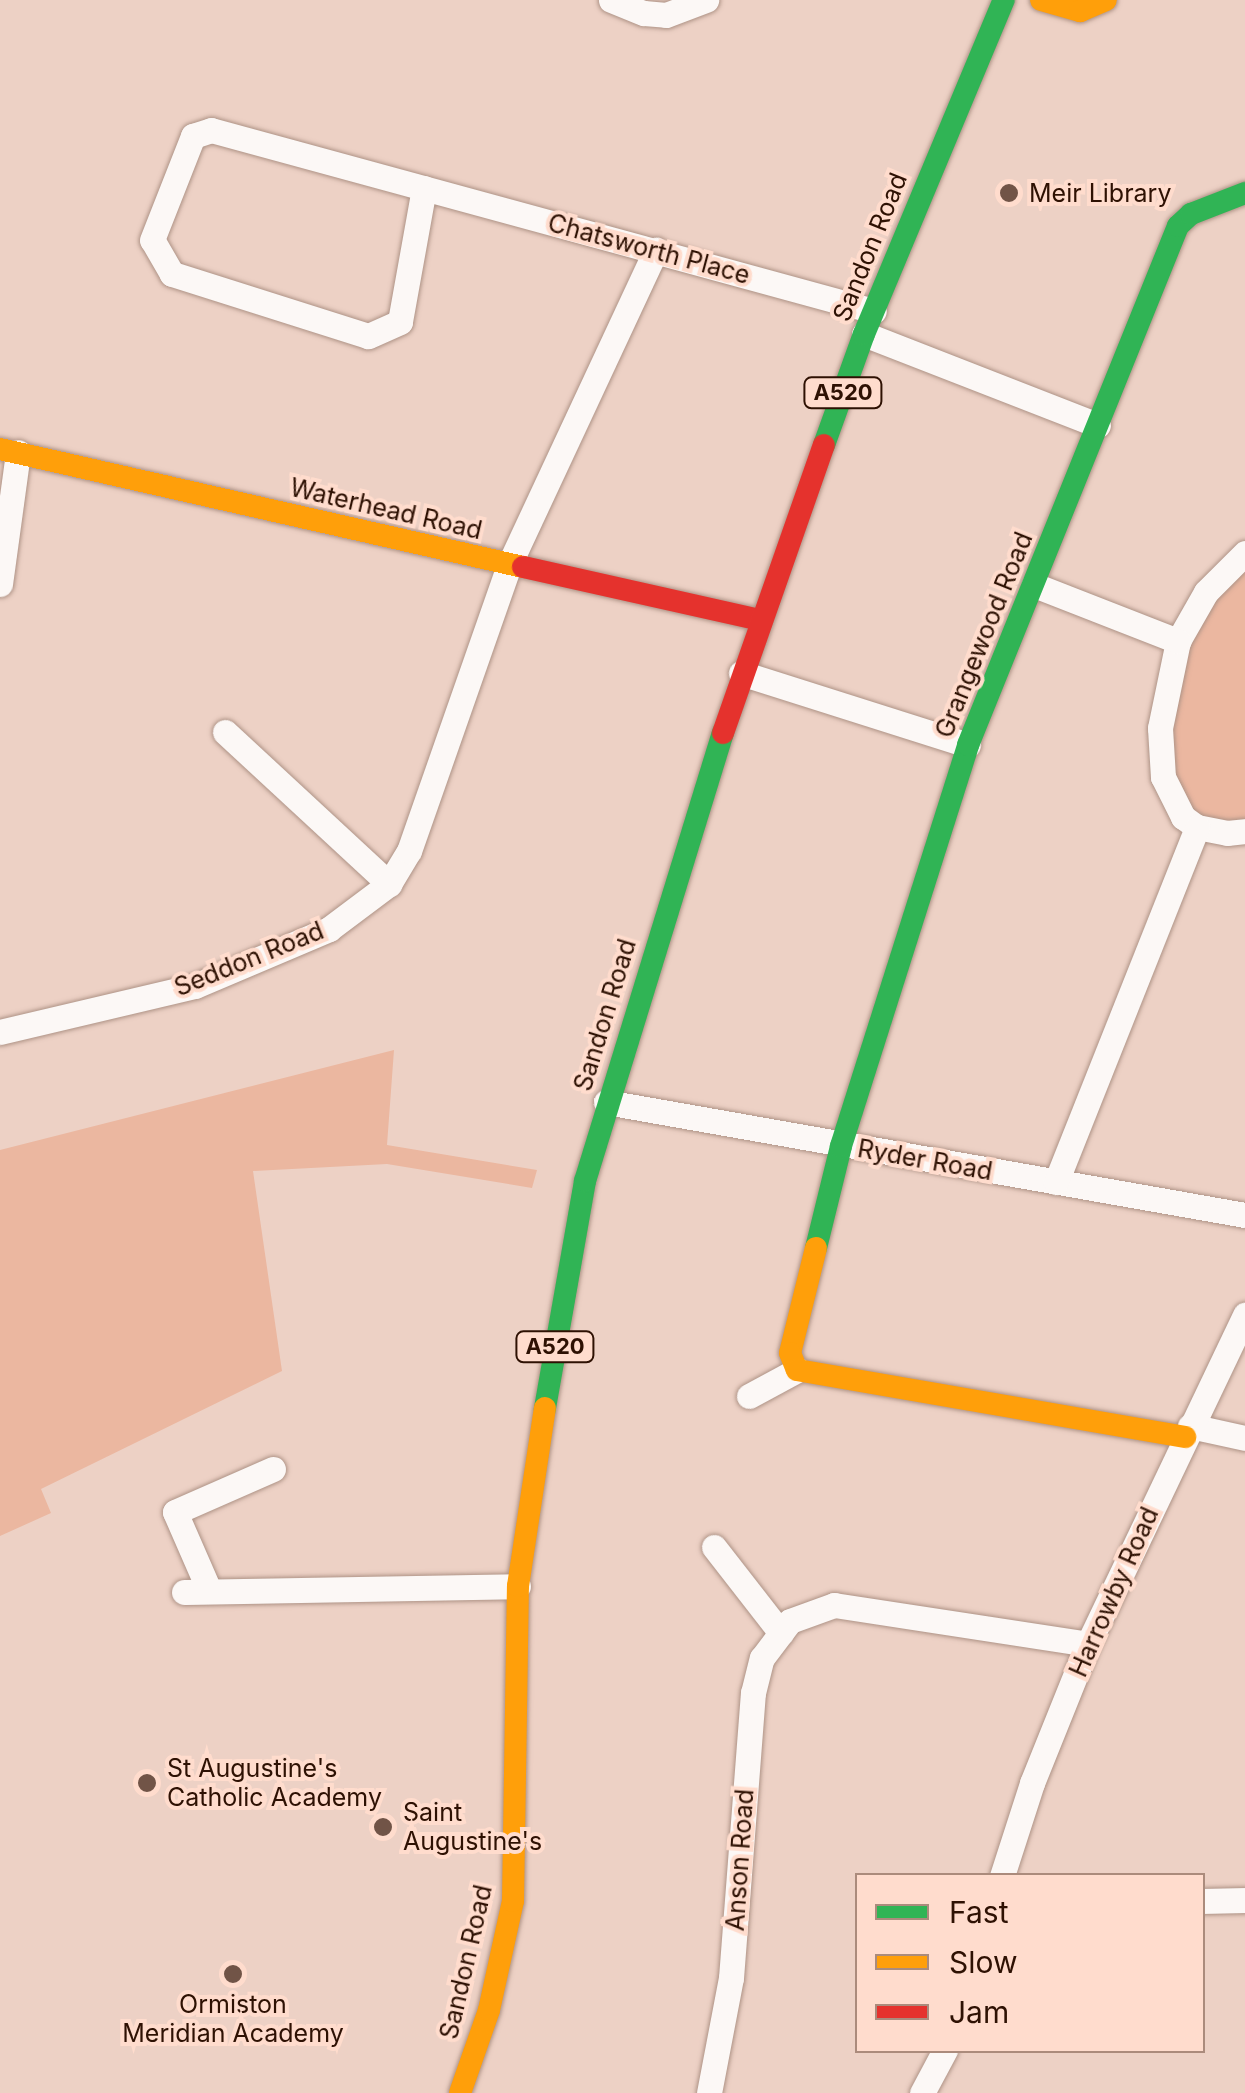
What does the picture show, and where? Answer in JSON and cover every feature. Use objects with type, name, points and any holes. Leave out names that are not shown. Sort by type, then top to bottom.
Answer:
[{"type":"main road","name":"Sandon Road","points":[[460,2093],[489,2010],[513,1901],[518,1586],[568,1258],[606,1102],[761,620],[869,323],[1004,0]]},
{"type":"main road","points":[[1041,0],[1080,11],[1106,0]]},
{"type":"main road","name":"Grangewood Road","points":[[796,1370],[790,1353],[841,1146],[968,745],[1178,226],[1190,214],[1245,193]]},
{"type":"main road","name":"Waterhead Road","points":[[9,451],[761,620]]},
{"type":"main road","points":[[796,1370],[1188,1432]]},
{"type":"street","points":[[611,0],[644,14],[666,15],[706,0]]},
{"type":"street","name":"Chatsworth Place","points":[[424,188],[400,322],[368,336],[172,274],[152,240],[193,136],[212,130],[656,250],[869,323],[1098,425]]},
{"type":"street","name":"Seddon Road","points":[[0,1032],[195,986],[328,929],[389,884],[408,851],[508,565],[656,250]]},
{"type":"street","points":[[0,584],[9,451]]},
{"type":"street","points":[[1245,554],[1206,592],[1178,641],[1164,696],[1160,756],[1170,798],[1197,827],[1227,833],[1245,831]]},
{"type":"street","points":[[1034,584],[1178,641]]},
{"type":"street","points":[[742,673],[968,745]]},
{"type":"street","points":[[225,732],[389,884]]},
{"type":"street","points":[[1056,1182],[1197,827]]},
{"type":"street","name":"Ryder Road","points":[[606,1102],[1245,1215]]},
{"type":"street","name":"Harrowby Road","points":[[1003,1873],[1032,1782],[1088,1644],[1245,1316]]},
{"type":"street","points":[[749,1396],[796,1370]]},
{"type":"street","points":[[1188,1432],[1245,1438]]},
{"type":"street","points":[[274,1469],[175,1512],[196,1591],[518,1586]]},
{"type":"street","points":[[714,1547],[780,1633],[790,1621],[834,1605],[1088,1644]]},
{"type":"street","name":"Anson Road","points":[[709,2093],[731,1978],[753,1692],[762,1658],[780,1633]]},
{"type":"street","points":[[1205,1901],[1245,1900]]},
{"type":"street","points":[[922,2093],[943,2053]]},
{"type":"shaded area","points":[[1245,565],[1245,821],[1207,820],[1190,810],[1172,775],[1169,728],[1188,643],[1214,598]]},
{"type":"shaded area","points":[[394,1050],[387,1145],[537,1170],[532,1188],[387,1164],[253,1171],[282,1371],[41,1489],[51,1513],[0,1536],[0,1150]]},
{"type":"traffic: fast","points":[[824,445],[864,334],[1004,0]]},
{"type":"traffic: fast","points":[[816,1248],[841,1146],[968,745],[1178,226],[1191,214],[1245,193]]},
{"type":"traffic: fast","points":[[545,1408],[585,1181],[723,733]]},
{"type":"traffic: slow","points":[[1041,0],[1080,11],[1106,0]]},
{"type":"traffic: slow","points":[[0,449],[523,567]]},
{"type":"traffic: slow","points":[[816,1248],[790,1353],[797,1370],[1185,1437]]},
{"type":"traffic: slow","points":[[460,2093],[489,2010],[513,1901],[518,1586],[545,1408]]},
{"type":"traffic: jam","points":[[723,733],[824,445]]},
{"type":"traffic: jam","points":[[523,567],[761,620]]},
{"type":"place","name":"Meir Library","points":[[1009,193]]},
{"type":"place","name":"St Augustine's Catholic Academy","points":[[147,1783]]},
{"type":"place","name":"Saint Augustine's","points":[[383,1827]]},
{"type":"place","name":"Ormiston Meridian Academy","points":[[233,1974]]}]
